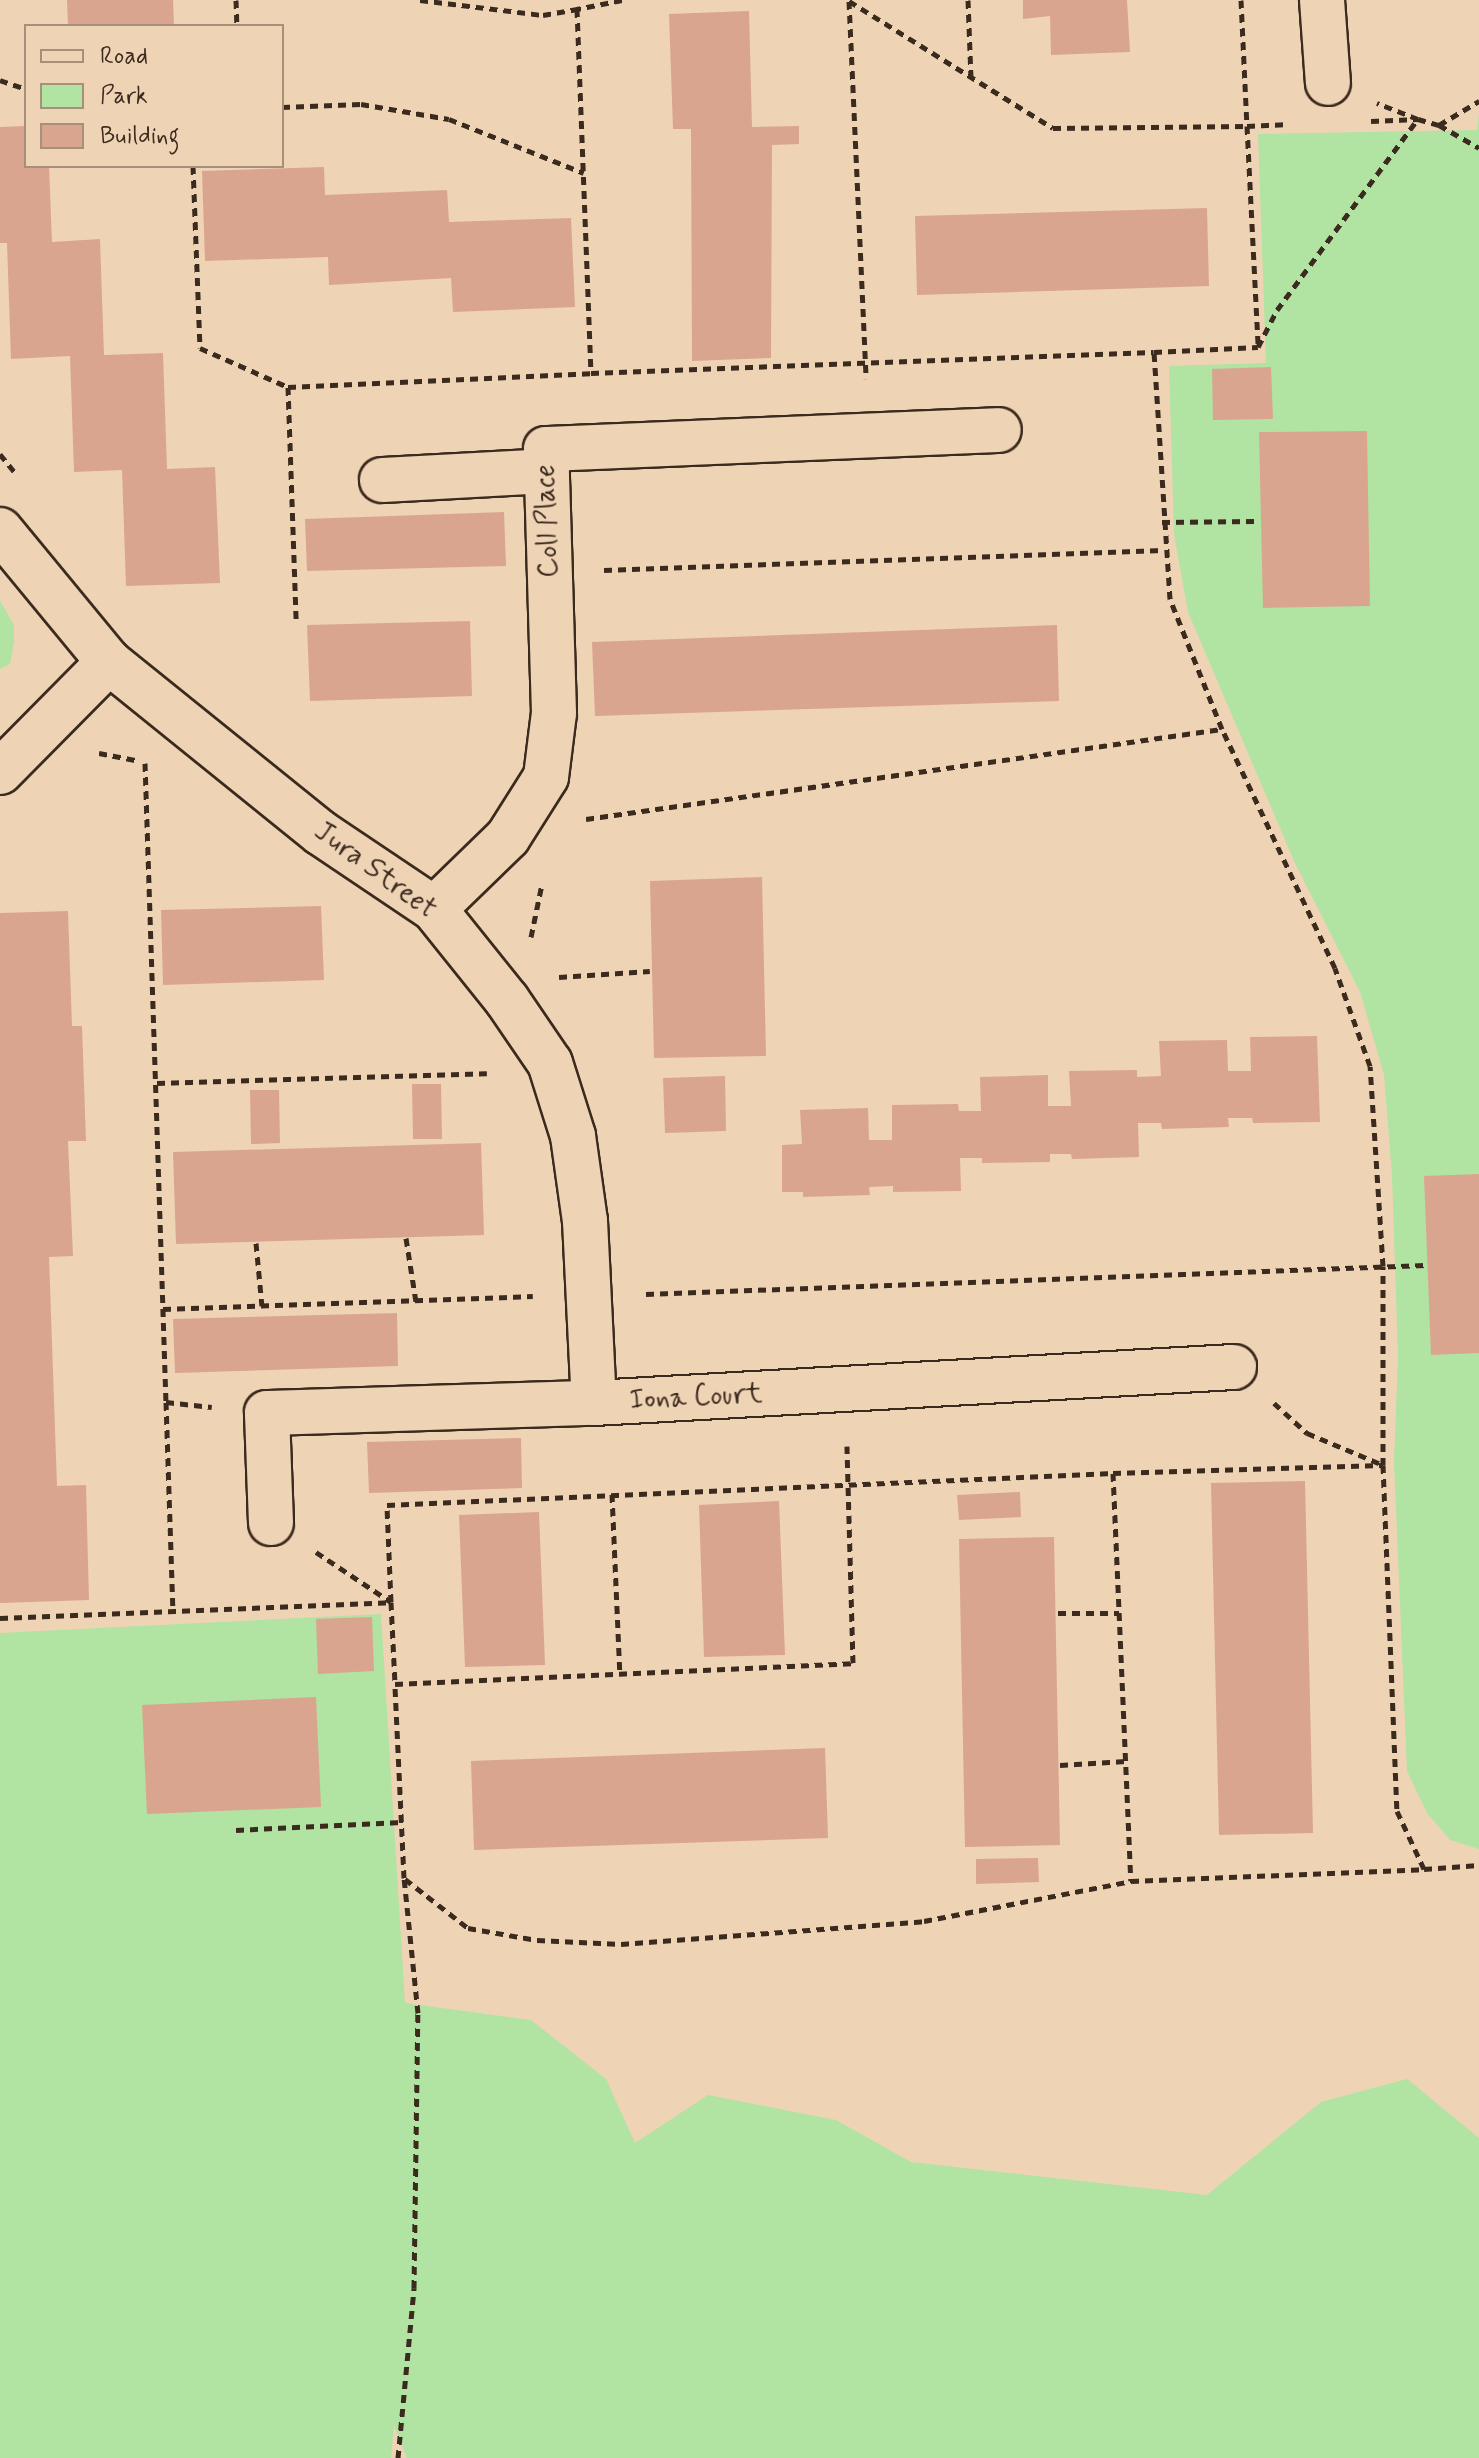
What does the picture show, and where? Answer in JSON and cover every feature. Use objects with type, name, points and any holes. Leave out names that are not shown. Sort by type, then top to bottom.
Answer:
[{"type":"street","points":[[1322,0],[1328,83]]},
{"type":"street","name":"Coll Place","points":[[434,909],[508,837],[546,777],[554,713],[546,449],[999,430]]},
{"type":"street","points":[[382,480],[547,471]]},
{"type":"street","name":"Jura Street","points":[[0,530],[109,662],[321,833],[434,909],[507,1000],[552,1071],[573,1136],[585,1221],[594,1403]]},
{"type":"street","points":[[0,772],[109,662]]},
{"type":"street","name":"Iona Court","points":[[267,1413],[594,1403],[1234,1367]]},
{"type":"street","points":[[267,1413],[271,1523]]},
{"type":"path","points":[[236,0],[237,24]]},
{"type":"path","points":[[420,0],[543,15],[622,0]]},
{"type":"path","points":[[968,0],[971,77]]},
{"type":"path","points":[[848,1],[1053,128],[1247,126],[1258,347]]},
{"type":"path","points":[[848,1],[865,362]]},
{"type":"path","points":[[577,9],[591,373]]},
{"type":"path","points":[[0,80],[24,88]]},
{"type":"path","points":[[1328,83],[1439,125],[1479,148]]},
{"type":"path","points":[[1439,125],[1479,101]]},
{"type":"path","points":[[284,107],[361,104],[449,119],[584,173]]},
{"type":"path","points":[[1258,347],[1277,310],[1418,119]]},
{"type":"path","points":[[193,168],[200,348],[288,387],[1258,347]]},
{"type":"path","points":[[1154,352],[1163,550],[1170,599],[1222,729],[1335,968],[1370,1066],[1383,1266],[1383,1465],[1397,1811],[1424,1869]]},
{"type":"path","points":[[288,387],[296,619]]},
{"type":"path","points":[[1162,522],[1256,521]]},
{"type":"path","points":[[597,570],[1163,550]]},
{"type":"path","points":[[173,1612],[145,763],[157,763],[187,724]]},
{"type":"path","points":[[579,823],[588,818],[1222,729]]},
{"type":"path","points":[[588,802],[588,818]]},
{"type":"path","points":[[531,942],[546,869]]},
{"type":"path","points":[[548,977],[650,971]]},
{"type":"path","points":[[157,1083],[552,1071]]},
{"type":"path","points":[[406,1238],[416,1302]]},
{"type":"path","points":[[256,1243],[262,1306]]},
{"type":"path","points":[[635,1291],[1425,1265]]},
{"type":"path","points":[[163,1309],[529,1299],[544,1289]]},
{"type":"path","points":[[1234,1367],[1307,1433],[1383,1465]]},
{"type":"path","points":[[395,1684],[853,1663],[845,1390]]},
{"type":"path","points":[[166,1402],[267,1413]]},
{"type":"path","points":[[398,2458],[414,2288],[418,2013],[404,1878],[387,1505],[848,1483],[1383,1465]]},
{"type":"path","points":[[1113,1473],[1131,1881]]},
{"type":"path","points":[[612,1494],[620,1674]]},
{"type":"path","points":[[271,1523],[391,1602]]},
{"type":"path","points":[[0,1618],[391,1602]]},
{"type":"path","points":[[1058,1613],[1119,1613]]},
{"type":"path","points":[[1060,1765],[1126,1761]]},
{"type":"path","points":[[236,1830],[402,1822]]},
{"type":"path","points":[[404,1878],[468,1928],[537,1940],[621,1944],[924,1921],[1131,1881],[1479,1865]]},
{"type":"green space","points":[[1479,115],[1479,1849],[1450,1840],[1427,1813],[1407,1771],[1394,1462],[1398,1357],[1392,1175],[1384,1075],[1360,992],[1294,861],[1188,612],[1174,534],[1169,366],[1266,363],[1258,134],[1477,130]]},
{"type":"green space","points":[[0,601],[14,625],[14,642],[10,664],[0,669]]},
{"type":"green space","points":[[381,1614],[405,2003],[531,2020],[606,2079],[635,2143],[708,2095],[836,2120],[911,2162],[1207,2195],[1321,2102],[1407,2079],[1479,2138],[1479,2458],[407,2458],[394,2425],[391,2458],[0,2458],[0,1633]]},
{"type":"building","points":[[67,0],[173,0],[174,24],[68,24]]},
{"type":"building","points":[[1023,0],[1127,0],[1130,52],[1051,55],[1050,16],[1023,19]]},
{"type":"building","points":[[749,11],[752,127],[799,126],[799,144],[772,145],[771,358],[692,361],[691,129],[673,129],[669,14]]},
{"type":"building","points":[[24,126],[24,168],[49,168],[52,242],[100,239],[104,355],[163,353],[167,469],[215,467],[220,583],[126,586],[122,470],[74,472],[70,356],[11,359],[7,243],[0,243],[0,127]]},
{"type":"building","points":[[324,167],[325,195],[447,190],[449,222],[571,218],[575,307],[453,312],[451,278],[329,285],[328,257],[205,261],[202,171]]},
{"type":"building","points":[[1207,208],[1209,286],[917,295],[915,216]]},
{"type":"building","points":[[1271,367],[1273,419],[1213,420],[1212,369]]},
{"type":"building","points":[[1367,431],[1370,606],[1263,608],[1259,432]]},
{"type":"building","points":[[504,512],[506,566],[307,571],[305,519]]},
{"type":"building","points":[[470,621],[472,696],[310,701],[307,625]]},
{"type":"building","points":[[1057,625],[1059,701],[595,716],[592,642]]},
{"type":"building","points":[[762,877],[766,1056],[654,1058],[650,881]]},
{"type":"building","points":[[321,906],[324,980],[163,985],[161,910]]},
{"type":"building","points":[[68,911],[72,1026],[82,1026],[86,1141],[68,1141],[73,1256],[49,1257],[57,1486],[86,1485],[89,1600],[0,1603],[0,913]]},
{"type":"building","points":[[1317,1036],[1320,1122],[1253,1123],[1252,1118],[1228,1118],[1229,1127],[1162,1129],[1161,1123],[1138,1123],[1139,1157],[1072,1159],[1071,1154],[1050,1154],[1050,1162],[982,1163],[982,1158],[960,1158],[961,1191],[893,1192],[893,1186],[869,1187],[870,1195],[803,1197],[803,1192],[782,1192],[782,1145],[802,1144],[800,1110],[868,1108],[869,1140],[892,1140],[892,1105],[958,1104],[959,1111],[981,1111],[980,1077],[1048,1075],[1048,1106],[1071,1106],[1069,1071],[1137,1070],[1137,1077],[1161,1076],[1159,1041],[1227,1040],[1228,1071],[1251,1071],[1250,1037]]},
{"type":"building","points":[[725,1076],[726,1131],[665,1133],[663,1078]]},
{"type":"building","points":[[412,1084],[441,1084],[442,1139],[413,1139]]},
{"type":"building","points":[[250,1090],[279,1090],[280,1143],[251,1144]]},
{"type":"building","points":[[481,1143],[484,1235],[176,1244],[173,1152]]},
{"type":"building","points":[[1479,1174],[1479,1353],[1431,1355],[1424,1176]]},
{"type":"building","points":[[397,1313],[398,1366],[175,1373],[173,1319]]},
{"type":"building","points":[[521,1438],[522,1488],[369,1493],[367,1442]]},
{"type":"building","points":[[1305,1481],[1313,1833],[1219,1835],[1211,1483]]},
{"type":"building","points":[[1020,1492],[1021,1517],[959,1520],[957,1495]]},
{"type":"building","points":[[779,1501],[785,1655],[704,1657],[699,1505]]},
{"type":"building","points":[[539,1512],[545,1665],[465,1667],[459,1515]]},
{"type":"building","points":[[1054,1537],[1060,1845],[965,1847],[959,1539]]},
{"type":"building","points":[[372,1617],[374,1671],[318,1674],[316,1619]]},
{"type":"building","points":[[316,1697],[321,1807],[147,1814],[142,1705]]},
{"type":"building","points":[[825,1748],[828,1838],[474,1850],[471,1761]]},
{"type":"building","points":[[1038,1858],[1039,1882],[976,1884],[976,1859]]}]
